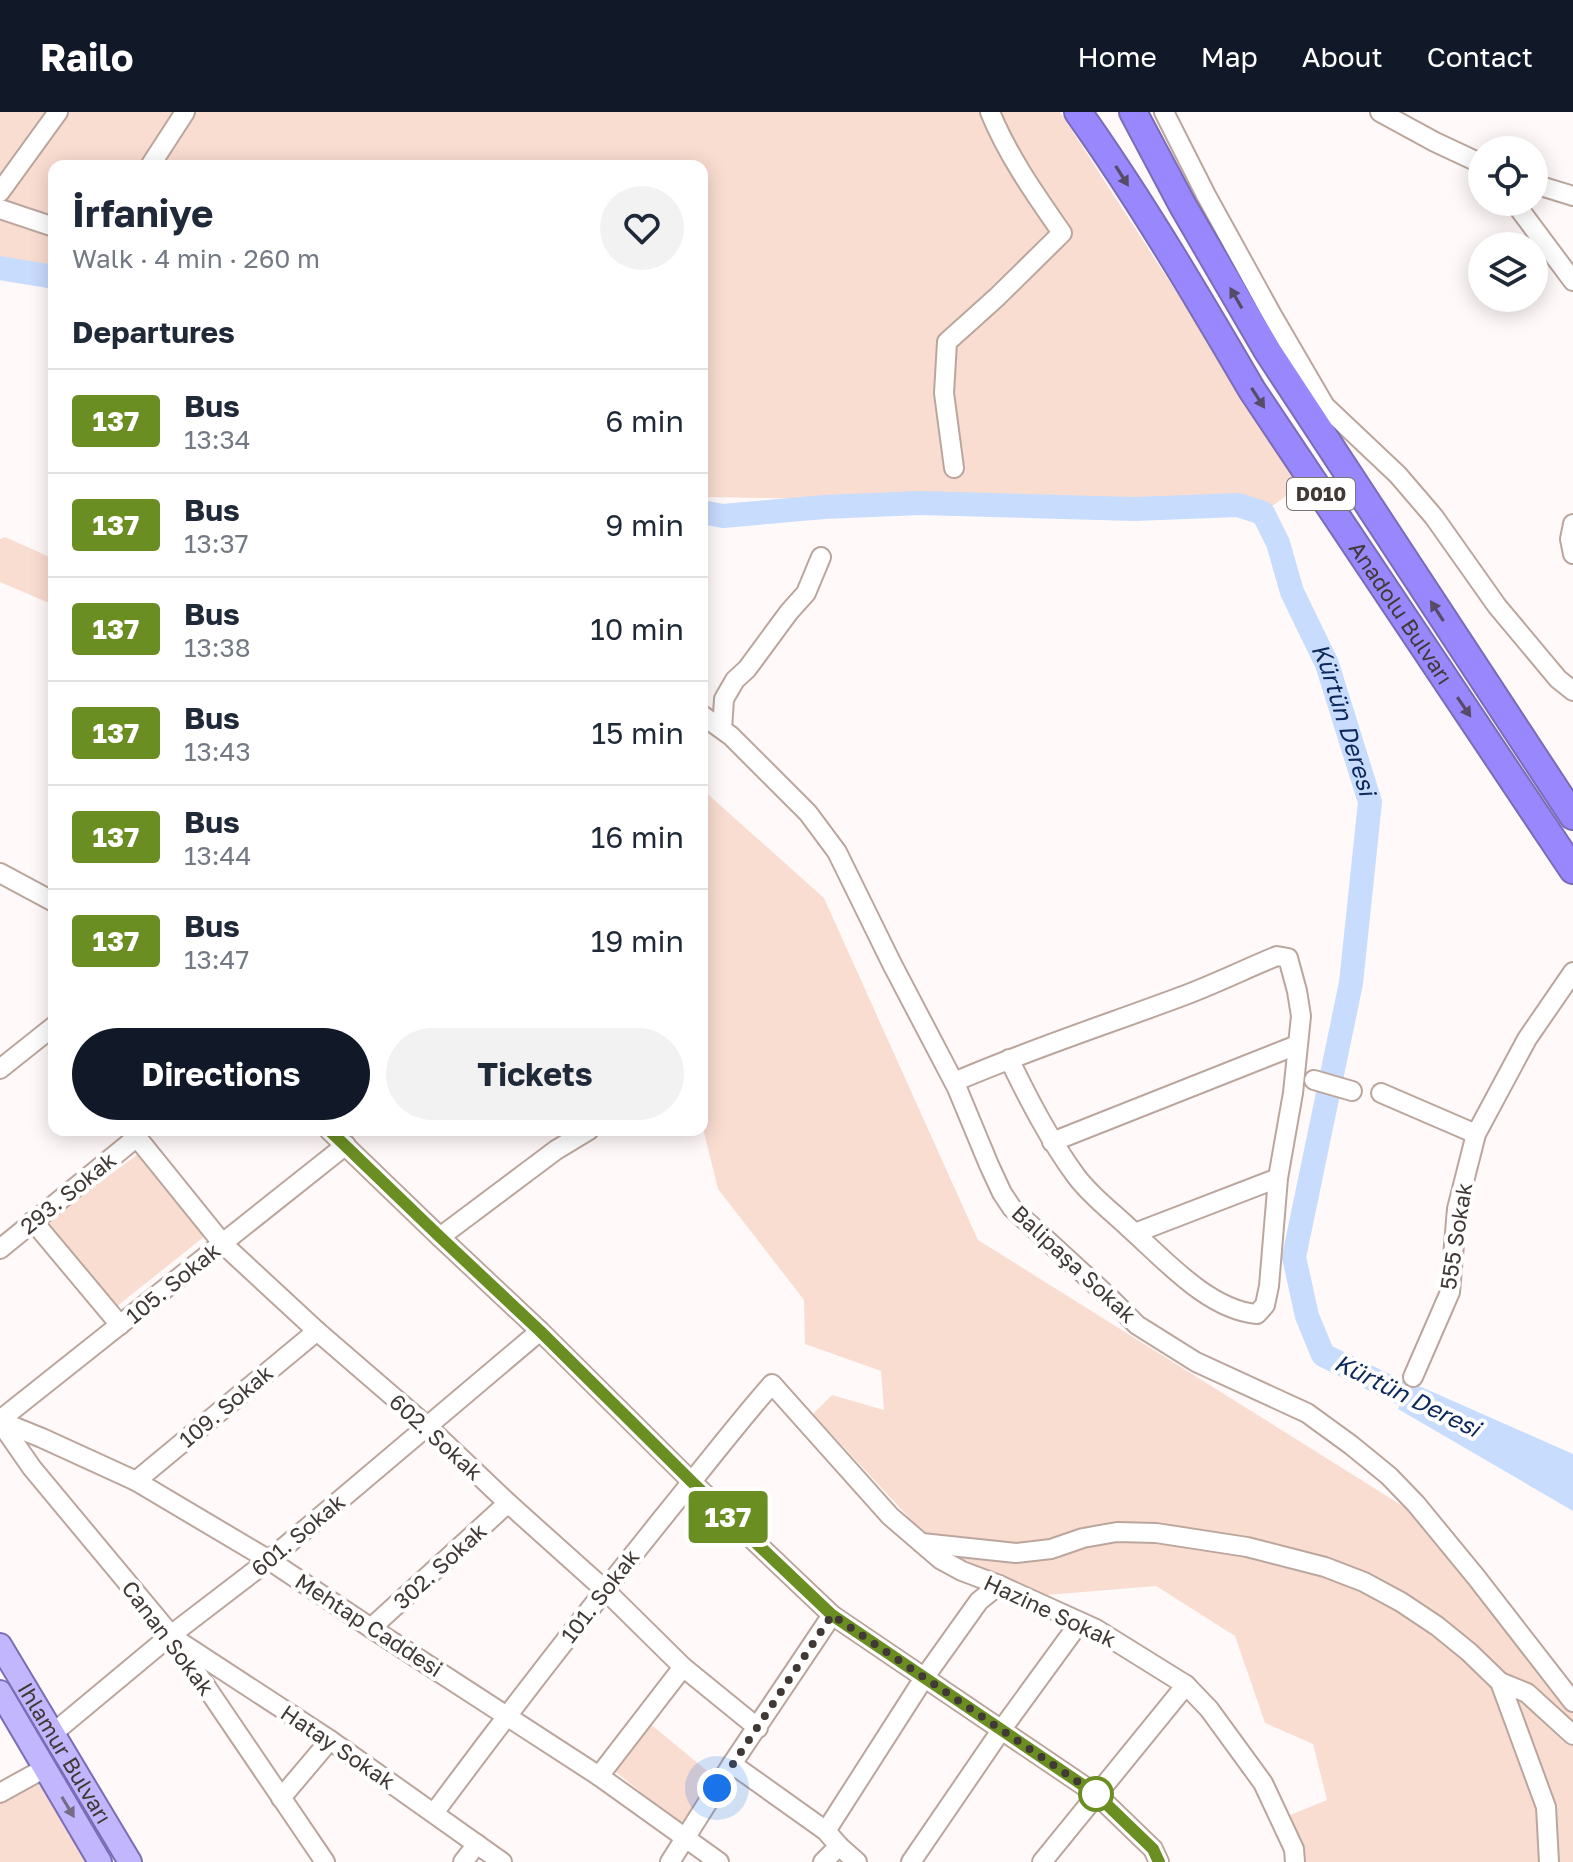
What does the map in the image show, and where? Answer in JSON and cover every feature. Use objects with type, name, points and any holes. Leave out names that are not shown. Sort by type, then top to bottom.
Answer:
[{"type":"highway","name":"Anadolu Bulvarı","points":[[1078,112],[1112,161],[1252,390],[1573,870]]},
{"type":"highway","name":"Anadolu Bulvarı","points":[[1133,112],[1183,206],[1267,350],[1573,816]]},
{"type":"main road","name":"Ihlamur Bulvarı","points":[[0,1645],[130,1862]]},
{"type":"main road","name":"Ihlamur Bulvarı","points":[[0,1692],[100,1862]]},
{"type":"street","points":[[0,192],[58,112]]},
{"type":"street","points":[[154,160],[185,112]]},
{"type":"street","points":[[954,468],[944,393],[947,342],[1062,233],[1002,142],[990,112]]},
{"type":"street","points":[[1164,112],[1213,208],[1325,406],[1398,475],[1434,517],[1497,606],[1558,679],[1573,691]]},
{"type":"street","points":[[1380,112],[1468,157]]},
{"type":"street","points":[[1548,188],[1573,196]]},
{"type":"street","points":[[0,209],[48,225]]},
{"type":"street","points":[[1524,216],[1573,281]]},
{"type":"street","points":[[1572,525],[1570,539],[1573,554]]},
{"type":"street","points":[[722,729],[724,699],[735,680],[806,593],[821,557]]},
{"type":"street","name":"Balipaşa Sokak","points":[[708,719],[731,736],[808,813],[837,852],[954,1082],[989,1165],[1012,1208],[1137,1325],[1196,1362],[1307,1413],[1389,1476],[1476,1577],[1573,1702]]},
{"type":"street","points":[[0,873],[48,899]]},
{"type":"street","points":[[954,1082],[1009,1059],[1184,996],[1277,956],[1288,958],[1301,1016],[1293,1093],[1278,1178],[1269,1286],[1265,1305],[1257,1314],[1219,1301],[1183,1278],[1079,1180],[1052,1142],[1009,1059]]},
{"type":"street","name":"555 Sokak","points":[[1413,1377],[1450,1292],[1457,1209],[1476,1134],[1527,1039],[1573,972]]},
{"type":"street","points":[[0,1069],[48,1033]]},
{"type":"street","points":[[1052,1142],[1297,1045]]},
{"type":"street","points":[[1314,1080],[1352,1091]]},
{"type":"street","points":[[1381,1093],[1476,1134]]},
{"type":"street","name":"293. Sokak","points":[[0,1249],[132,1136]]},
{"type":"street","name":"602. Sokak","points":[[136,1136],[223,1244],[427,1426],[605,1590],[683,1667],[758,1728]]},
{"type":"street","points":[[336,1136],[832,1615],[1096,1794],[1153,1849],[1159,1862]]},
{"type":"street","points":[[440,1237],[579,1136]]},
{"type":"street","name":"105. Sokak","points":[[0,1421],[346,1145]]},
{"type":"street","points":[[1135,1233],[1278,1178]]},
{"type":"street","points":[[33,1221],[120,1325]]},
{"type":"street","name":"109. Sokak","points":[[136,1481],[317,1331]]},
{"type":"street","name":"601. Sokak","points":[[52,1734],[171,1635],[269,1560],[540,1331]]},
{"type":"street","name":"101. Sokak","points":[[434,1813],[605,1590],[772,1384]]},
{"type":"street","name":"Hazine Sokak","points":[[772,1384],[890,1516],[940,1559],[1096,1629],[1186,1685],[1209,1709],[1263,1783],[1294,1849],[1295,1862]]},
{"type":"street","name":"Mehtap Caddesi","points":[[0,1421],[136,1481],[269,1560],[599,1776],[719,1862]]},
{"type":"street","name":"Canan Sokak","points":[[0,1421],[32,1468],[171,1635],[325,1862]]},
{"type":"street","name":"302. Sokak","points":[[371,1628],[508,1503]]},
{"type":"street","points":[[920,1543],[1016,1553],[1051,1549],[1083,1538],[1117,1532],[1156,1533],[1247,1547],[1325,1567],[1364,1582],[1437,1626],[1500,1682],[1527,1693],[1573,1735]]},
{"type":"street","points":[[826,1831],[924,1678],[979,1601],[999,1585]]},
{"type":"street","points":[[670,1862],[832,1615]]},
{"type":"street","points":[[911,1862],[1080,1622]]},
{"type":"street","name":"Hatay Sokak","points":[[171,1635],[330,1740],[502,1862]]},
{"type":"street","points":[[599,1776],[683,1667]]},
{"type":"street","points":[[1500,1682],[1546,1807],[1549,1862]]},
{"type":"street","points":[[1042,1862],[1186,1685]]},
{"type":"street","points":[[281,1798],[330,1740]]},
{"type":"street","points":[[732,1764],[826,1831],[857,1862]]},
{"type":"street","points":[[0,1793],[45,1768]]},
{"type":"street","points":[[463,1862],[477,1844]]},
{"type":"street","points":[[823,1862],[839,1846]]},
{"type":"shaded area","points":[[0,112],[1060,112],[1301,485],[1263,513],[1238,505],[708,497],[708,160],[48,160],[48,267],[0,256]]},
{"type":"shaded area","points":[[5,537],[48,556],[48,602],[0,582],[0,539]]},
{"type":"shaded area","points":[[708,794],[824,898],[978,1240],[1414,1513],[1573,1712],[1573,1862],[1302,1862],[1290,1815],[1327,1800],[1313,1744],[1265,1723],[1235,1636],[1156,1586],[1047,1595],[958,1557],[913,1522],[813,1414],[832,1395],[884,1410],[881,1371],[805,1344],[804,1300],[718,1189],[705,1136],[708,1136]]},
{"type":"shaded area","points":[[141,1152],[205,1236],[116,1307],[48,1229],[48,1220]]},
{"type":"shaded area","points":[[648,1722],[717,1779],[685,1829],[615,1771]]},
{"type":"shaded area","points":[[45,1768],[94,1862],[0,1862],[0,1793]]},
{"type":"water","points":[[1410,1382],[1573,1454],[1573,1511],[1398,1409]]},
{"type":"waterway","name":"Kürtün Deresi","points":[[0,268],[48,276]]},
{"type":"waterway","name":"Kürtün Deresi","points":[[708,513],[723,516],[921,503],[1135,509],[1238,505],[1263,513],[1278,543],[1292,592],[1327,664],[1370,802],[1351,983],[1294,1257],[1307,1316],[1323,1355],[1432,1408]]},
{"type":"bus line","name":"137","points":[[335,1136],[832,1615],[1096,1794],[1153,1849],[1159,1862]]},
{"type":"route","points":[[717,1788],[832,1615],[1096,1794]]}]
